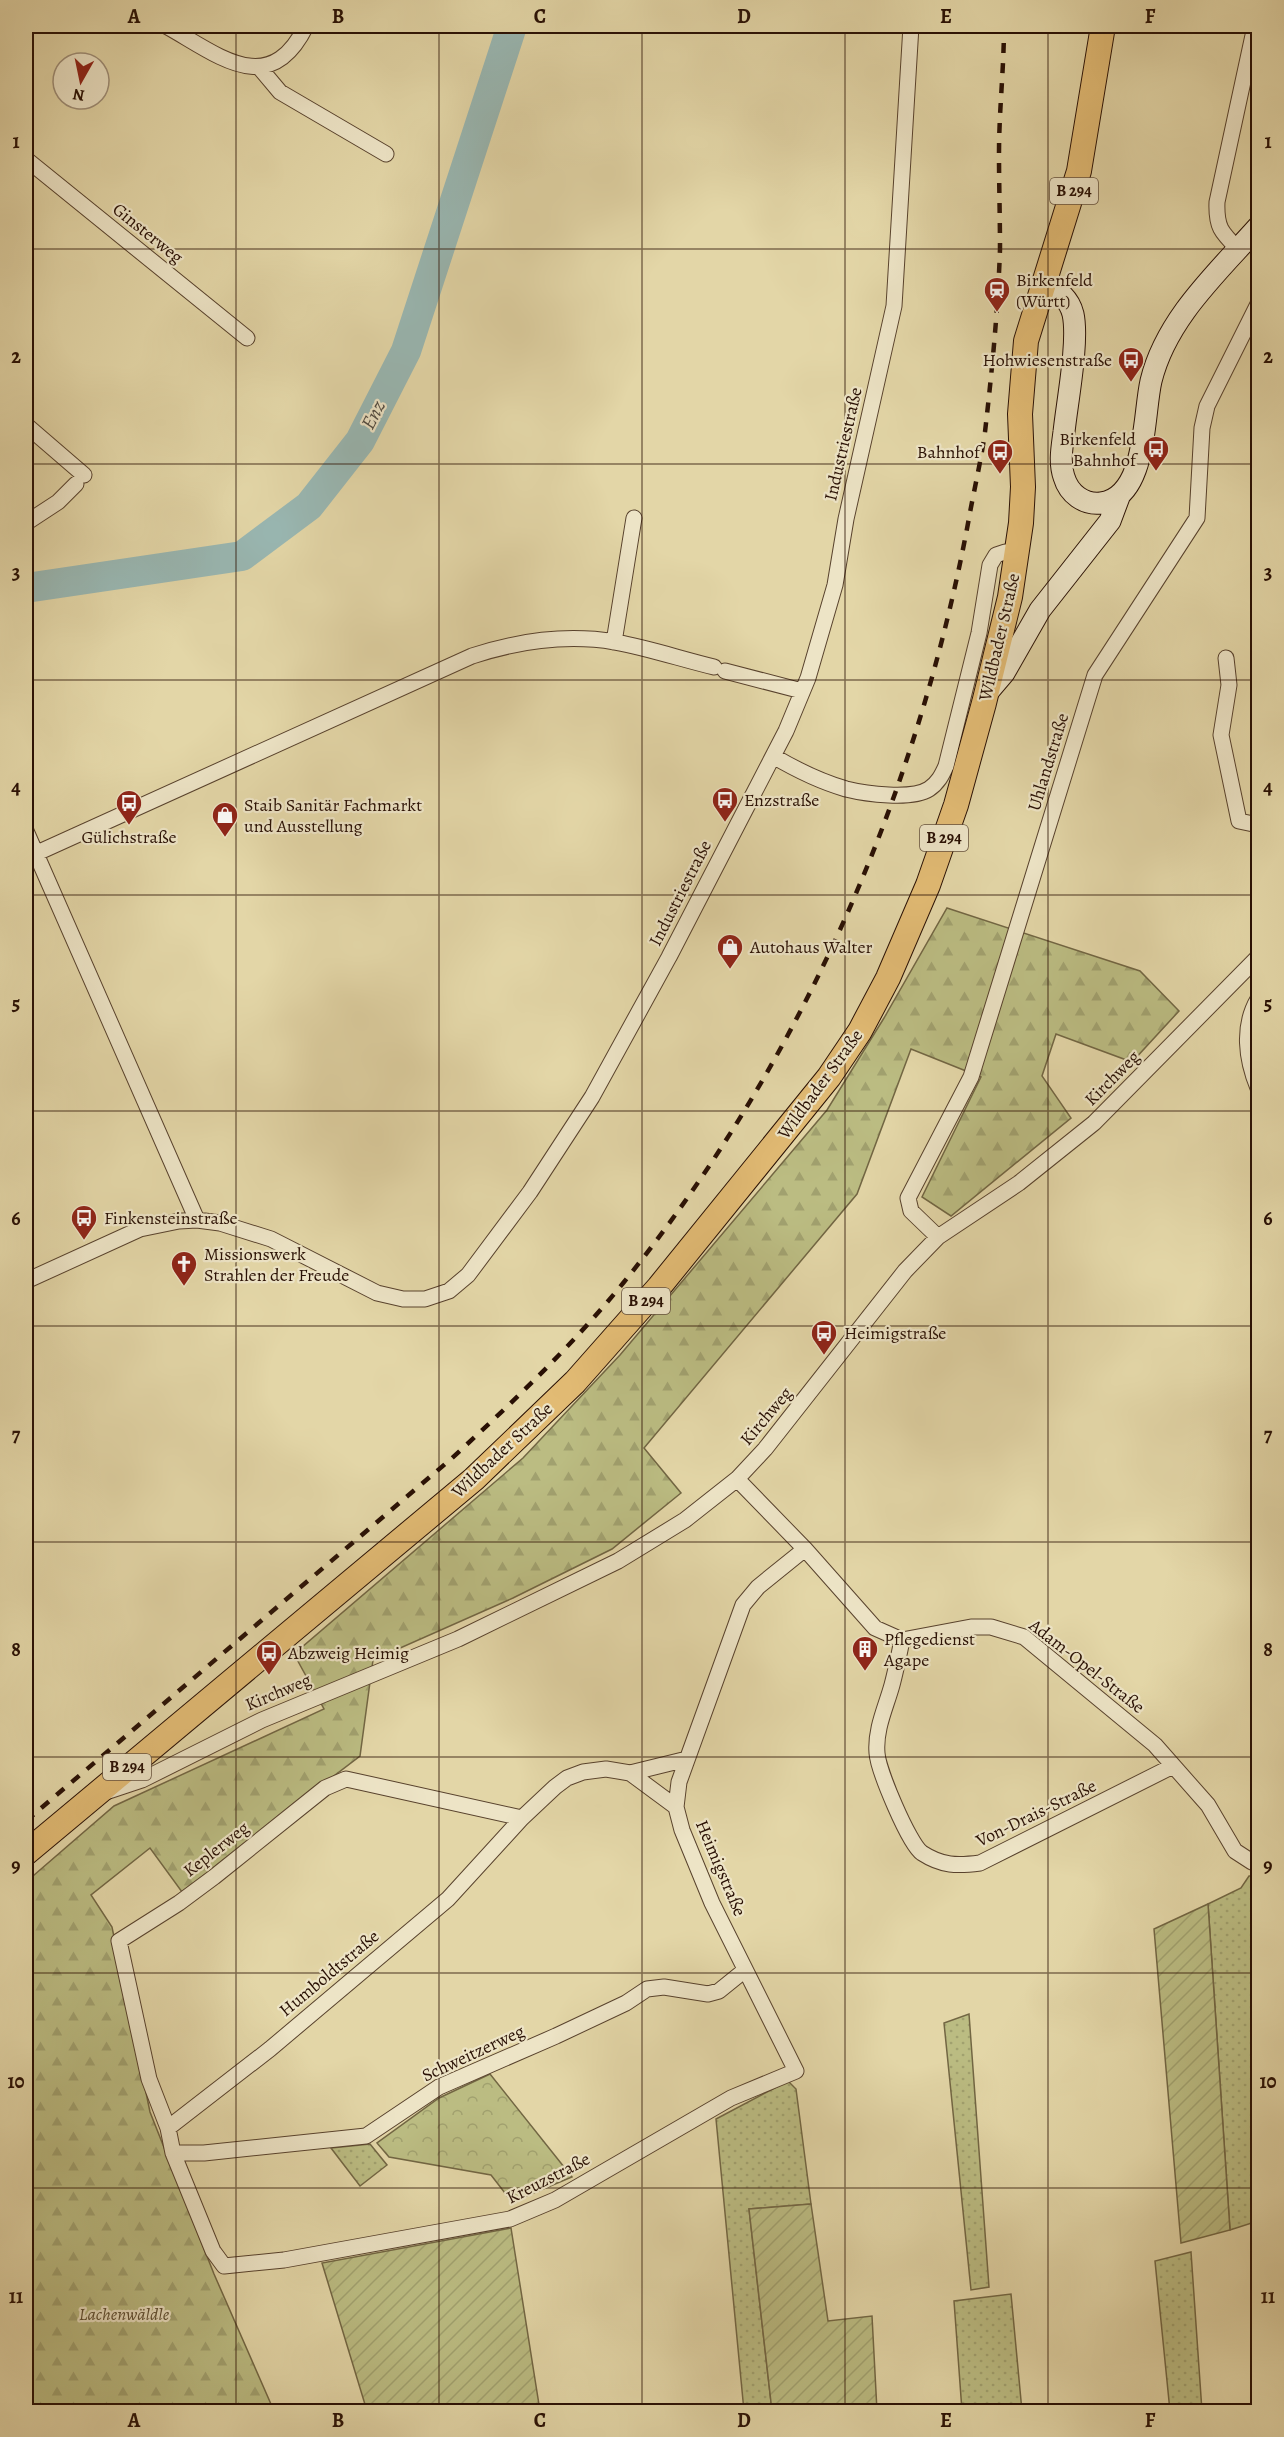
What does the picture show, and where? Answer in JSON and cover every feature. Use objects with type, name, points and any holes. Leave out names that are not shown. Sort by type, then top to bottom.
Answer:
[{"type":"main road","name":"Wildbader Straße","points":[[26,1853],[90,1797],[474,1479],[522,1435],[575,1382],[659,1287],[829,1077],[860,1031],[888,978],[928,885],[956,804],[987,693],[1018,554],[1023,487],[1020,414],[1026,341],[1079,171],[1103,26]]},
{"type":"main road","points":[[1042,284],[1053,288],[1063,296],[1073,314],[1074,340],[1062,450],[1064,477],[1068,487],[1082,501],[1092,504],[1104,503],[1119,496],[1129,486],[1137,465],[1151,381],[1160,351],[1169,332],[1258,226]]},
{"type":"main road","points":[[987,693],[1004,673],[1040,610],[1110,521],[1119,496]]},
{"type":"street","points":[[166,26],[231,62],[249,67],[259,67],[285,56],[298,42],[306,26]]},
{"type":"street","name":"Industriestraße","points":[[26,1281],[140,1229],[179,1221],[197,1220],[220,1223],[271,1239],[360,1286],[392,1297],[425,1299],[449,1291],[479,1263],[530,1192],[592,1097],[674,949],[774,756],[802,691],[835,585],[846,519],[894,306],[911,26]]},
{"type":"street","points":[[1238,249],[1223,234],[1216,220],[1217,202],[1256,26]]},
{"type":"street","points":[[259,67],[280,92],[386,154]]},
{"type":"street","name":"Ginsterweg","points":[[26,159],[247,338]]},
{"type":"street","name":"Uhlandstraße","points":[[938,1237],[911,1211],[908,1198],[971,1077],[1095,675],[1197,518],[1202,428],[1207,406],[1258,304]]},
{"type":"street","points":[[26,425],[80,479],[58,502],[26,523]]},
{"type":"street","points":[[614,642],[634,518]]},
{"type":"street","points":[[774,756],[789,765],[847,789],[905,795],[920,793],[930,788],[940,778],[946,766],[979,633],[990,565],[996,555],[1005,552],[1018,554]]},
{"type":"street","points":[[30,856],[472,656],[507,645],[562,639],[614,642],[802,691]]},
{"type":"street","points":[[1226,658],[1229,685],[1221,735],[1239,821],[1258,825]]},
{"type":"street","points":[[26,831],[30,856],[197,1220]]},
{"type":"street","name":"Kirchweg","points":[[90,1797],[142,1780],[262,1720],[458,1639],[618,1561],[686,1520],[737,1479],[765,1449],[904,1271],[938,1237],[1019,1183],[1094,1123],[1258,957]]},
{"type":"street","points":[[1258,999],[1252,1010],[1247,1044],[1258,1088]]},
{"type":"street","points":[[737,1479],[805,1549],[874,1628],[902,1640]]},
{"type":"street","name":"Heimigstraße","points":[[796,2071],[712,1903],[682,1830],[676,1807],[679,1782],[743,1605],[758,1587],[805,1549]]},
{"type":"street","name":"Adam-Opel-Straße","points":[[902,1640],[971,1627],[991,1627],[1024,1637],[1155,1745],[1208,1805],[1235,1851],[1256,1862]]},
{"type":"street","name":"Von-Drais-Straße","points":[[902,1640],[892,1684],[880,1721],[877,1752],[884,1781],[920,1852],[940,1862],[957,1866],[980,1863],[1173,1766]]},
{"type":"street","points":[[164,1737],[175,1746],[196,1752]]},
{"type":"street","name":"Humboldtstraße","points":[[168,2128],[270,2049],[448,1899],[522,1818],[567,1778],[583,1772],[606,1769],[630,1773],[687,1759]]},
{"type":"street","points":[[630,1773],[676,1807]]},
{"type":"street","name":"Keplerweg","points":[[168,2128],[149,2079],[119,1941],[214,1877],[325,1788],[346,1779],[522,1818]]},
{"type":"street","name":"Schweitzerweg","points":[[173,2153],[204,2153],[366,2136],[440,2087],[626,2003],[647,1989],[664,1987],[708,1994],[719,1991],[746,1970]]},
{"type":"street","name":"Kreuzstraße","points":[[173,2153],[213,2251],[224,2265],[284,2260],[510,2219],[555,2200],[731,2098],[796,2071]]},
{"type":"street","points":[[168,2128],[173,2153]]},
{"type":"green space","name":"Lachenwäldle","points":[[947,908],[1140,971],[1179,1011],[1132,1062],[1056,1034],[1042,1076],[1071,1118],[951,1216],[922,1197],[981,1077],[911,1049],[857,1194],[644,1448],[681,1493],[612,1549],[513,1598],[373,1660],[360,1756],[182,1892],[150,1848],[91,1895],[112,1927],[150,2112],[214,2274],[274,2411],[26,2411],[26,1882],[114,1806],[324,1709],[294,1654],[523,1458],[620,1355],[827,1110],[884,1018]]},
{"type":"green space","points":[[1249,1876],[1258,1876],[1258,2221],[1230,2230],[1208,1904],[1241,1888]]},
{"type":"green space","points":[[1208,1904],[1230,2230],[1181,2243],[1154,1929]]},
{"type":"green space","points":[[969,2014],[989,2287],[971,2290],[944,2023]]},
{"type":"green space","points":[[490,2074],[572,2177],[512,2202],[491,2175],[389,2157],[377,2143],[439,2098]]},
{"type":"green space","points":[[788,2081],[796,2089],[811,2204],[749,2209],[772,2411],[744,2411],[716,2119]]},
{"type":"green space","points":[[370,2144],[387,2165],[360,2186],[331,2148]]},
{"type":"green space","points":[[811,2204],[828,2321],[872,2316],[877,2411],[772,2411],[749,2209]]},
{"type":"green space","points":[[511,2228],[540,2411],[367,2411],[322,2263]]},
{"type":"green space","points":[[1191,2252],[1202,2411],[1170,2411],[1155,2261]]},
{"type":"green space","points":[[1011,2294],[1022,2411],[962,2411],[954,2301]]},
{"type":"waterway","name":"Enz","points":[[26,588],[242,556],[309,506],[360,441],[406,351],[512,26]]},
{"type":"railway","points":[[26,1821],[451,1459],[562,1351],[624,1282],[688,1198],[745,1109],[797,1017],[844,921],[884,823],[918,723],[947,621],[969,518],[985,432],[996,318],[1000,249],[999,137],[1004,26]]},
{"type":"place","name":"Birkenfeld (Württ)","points":[[997,313]]},
{"type":"place","name":"Hohwiesenstraße","points":[[1131,383]]},
{"type":"place","name":"Birkenfeld Bahnhof","points":[[1156,472]]},
{"type":"place","name":"Bahnhof","points":[[1000,475]]},
{"type":"place","name":"Enzstraße","points":[[725,823]]},
{"type":"place","name":"Gülichstraße","points":[[129,826]]},
{"type":"place","name":"Staib Sanitär Fachmarkt und Ausstellung","points":[[225,838]]},
{"type":"place","name":"Autohaus Walter","points":[[730,970]]},
{"type":"place","name":"Finkensteinstraße","points":[[84,1241]]},
{"type":"place","name":"Missionswerk Strahlen der Freude","points":[[184,1287]]},
{"type":"place","name":"Heimigstraße","points":[[824,1356]]},
{"type":"place","name":"Pflegedienst Agape","points":[[865,1672]]},
{"type":"place","name":"Abzweig Heimig","points":[[269,1676]]}]
